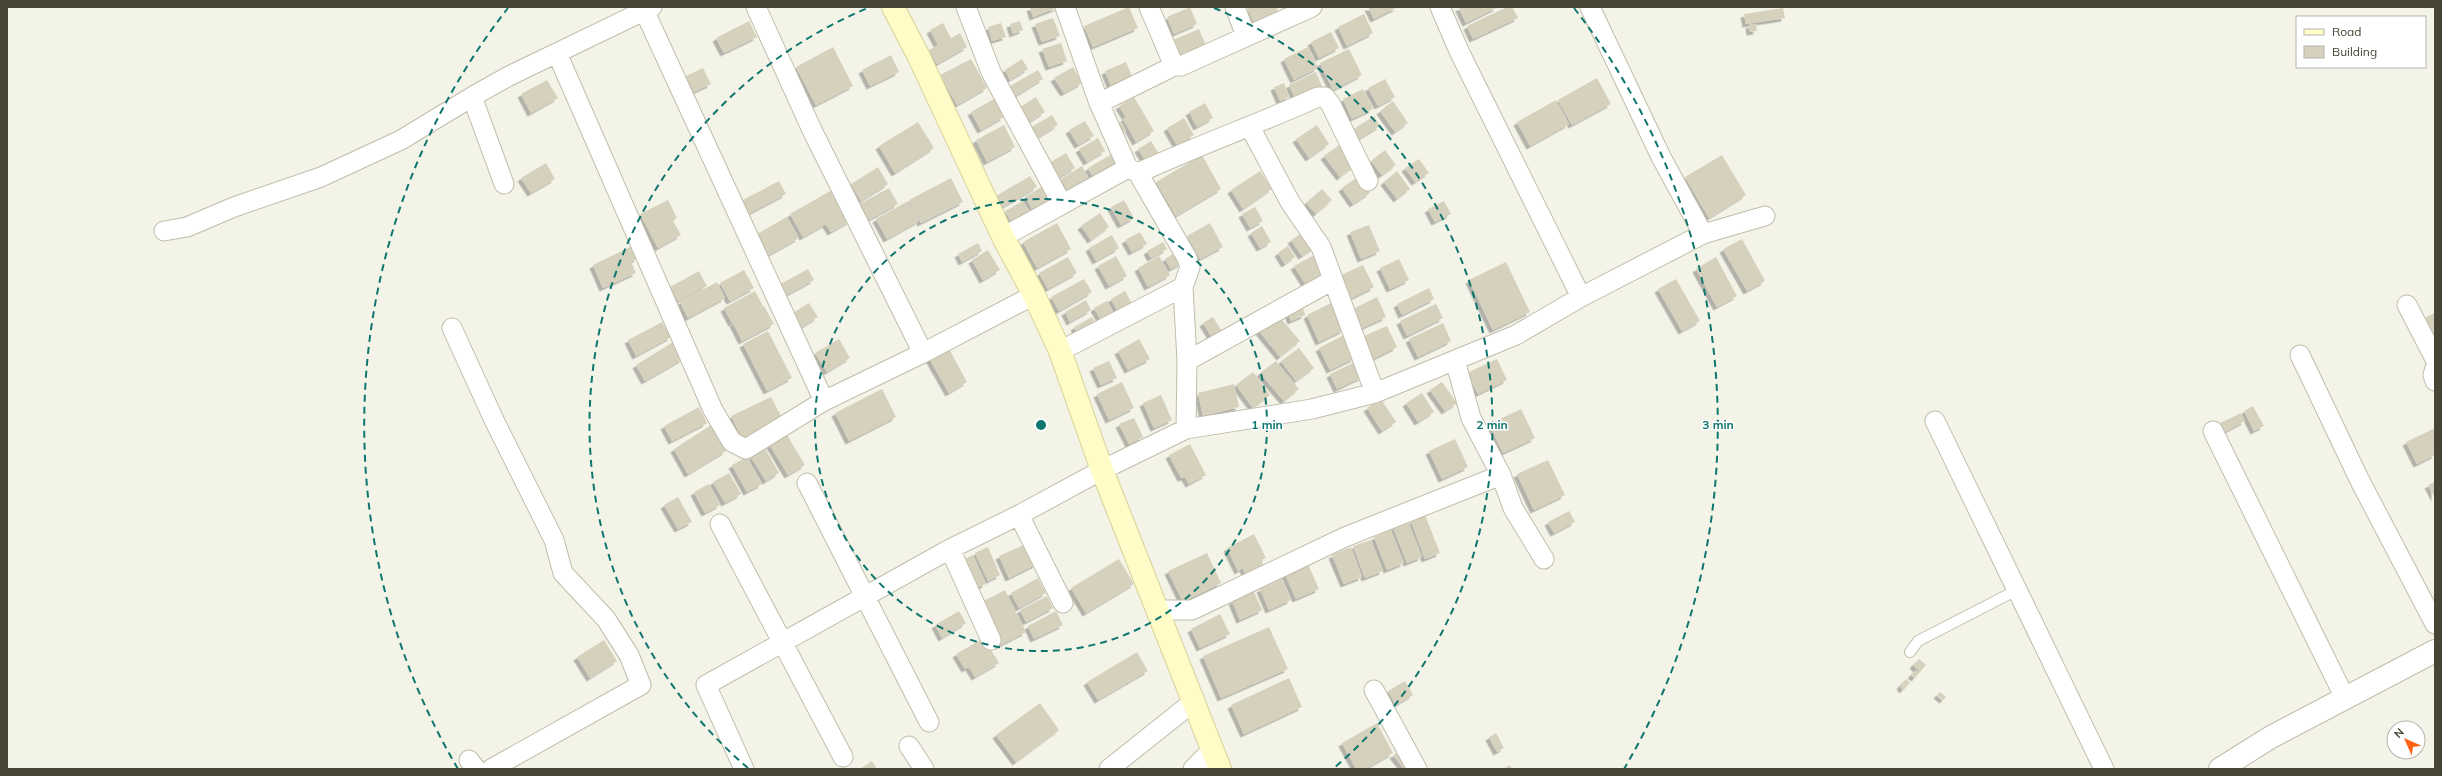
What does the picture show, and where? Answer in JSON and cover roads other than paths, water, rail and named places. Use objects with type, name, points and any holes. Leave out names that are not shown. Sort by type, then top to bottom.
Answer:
[{"type":"main road","points":[[893,7],[919,57],[1003,237],[1034,295],[1060,351],[1102,470],[1216,759]]},
{"type":"street","points":[[756,7],[812,130],[923,353]]},
{"type":"street","points":[[966,7],[990,72],[1062,204]]},
{"type":"street","points":[[1065,7],[1099,103],[1133,171],[1190,267],[1183,287],[1187,361],[1186,429]]},
{"type":"street","points":[[1149,7],[1174,66]]},
{"type":"street","points":[[1235,7],[1246,36]]},
{"type":"street","points":[[1099,103],[1174,66],[1181,66],[1312,7]]},
{"type":"street","points":[[1440,7],[1463,58],[1581,297]]},
{"type":"street","points":[[1590,7],[1661,157],[1703,234]]},
{"type":"street","points":[[164,231],[187,227],[234,207],[321,177],[401,140],[475,95],[648,9],[824,401]]},
{"type":"street","points":[[557,53],[713,410],[732,442],[746,449],[824,401],[923,353],[1034,295]]},
{"type":"street","points":[[475,95],[474,102],[504,184]]},
{"type":"street","points":[[1003,237],[1062,204],[1133,171],[1194,147],[1250,128],[1318,97],[1324,97],[1331,105],[1368,181]]},
{"type":"street","points":[[1250,128],[1290,202],[1321,247],[1375,393]]},
{"type":"street","points":[[744,769],[706,685],[950,549],[1019,515],[1102,470],[1186,429],[1312,409],[1375,393],[1516,335],[1581,297],[1703,234],[1766,216]]},
{"type":"street","points":[[1187,361],[1333,280]]},
{"type":"street","points":[[1060,351],[1183,287]]},
{"type":"street","points":[[2407,305],[2435,359]]},
{"type":"street","points":[[452,328],[494,420],[554,540],[563,573],[606,619],[629,655],[641,685],[490,769]]},
{"type":"street","points":[[2300,355],[2360,481],[2435,624]]},
{"type":"street","points":[[1455,360],[1471,418],[1501,475],[1513,508],[1544,559]]},
{"type":"street","points":[[2435,368],[2433,375],[2435,381]]},
{"type":"street","points":[[1935,421],[2104,769]]},
{"type":"street","points":[[2213,431],[2345,698]]},
{"type":"street","points":[[1158,610],[1192,610],[1345,537],[1501,475]]},
{"type":"street","points":[[807,483],[929,722]]},
{"type":"street","points":[[1019,515],[1064,603]]},
{"type":"street","points":[[720,524],[844,757]]},
{"type":"street","points":[[950,549],[991,640]]},
{"type":"street","points":[[2220,769],[2271,737],[2435,651]]},
{"type":"street","points":[[1374,690],[1417,769]]},
{"type":"street","points":[[1109,769],[1193,702]]},
{"type":"street","points":[[909,746],[924,769]]},
{"type":"street","points":[[1193,769],[1216,759]]},
{"type":"lane","points":[[1910,652],[1918,641],[2017,590]]}]
